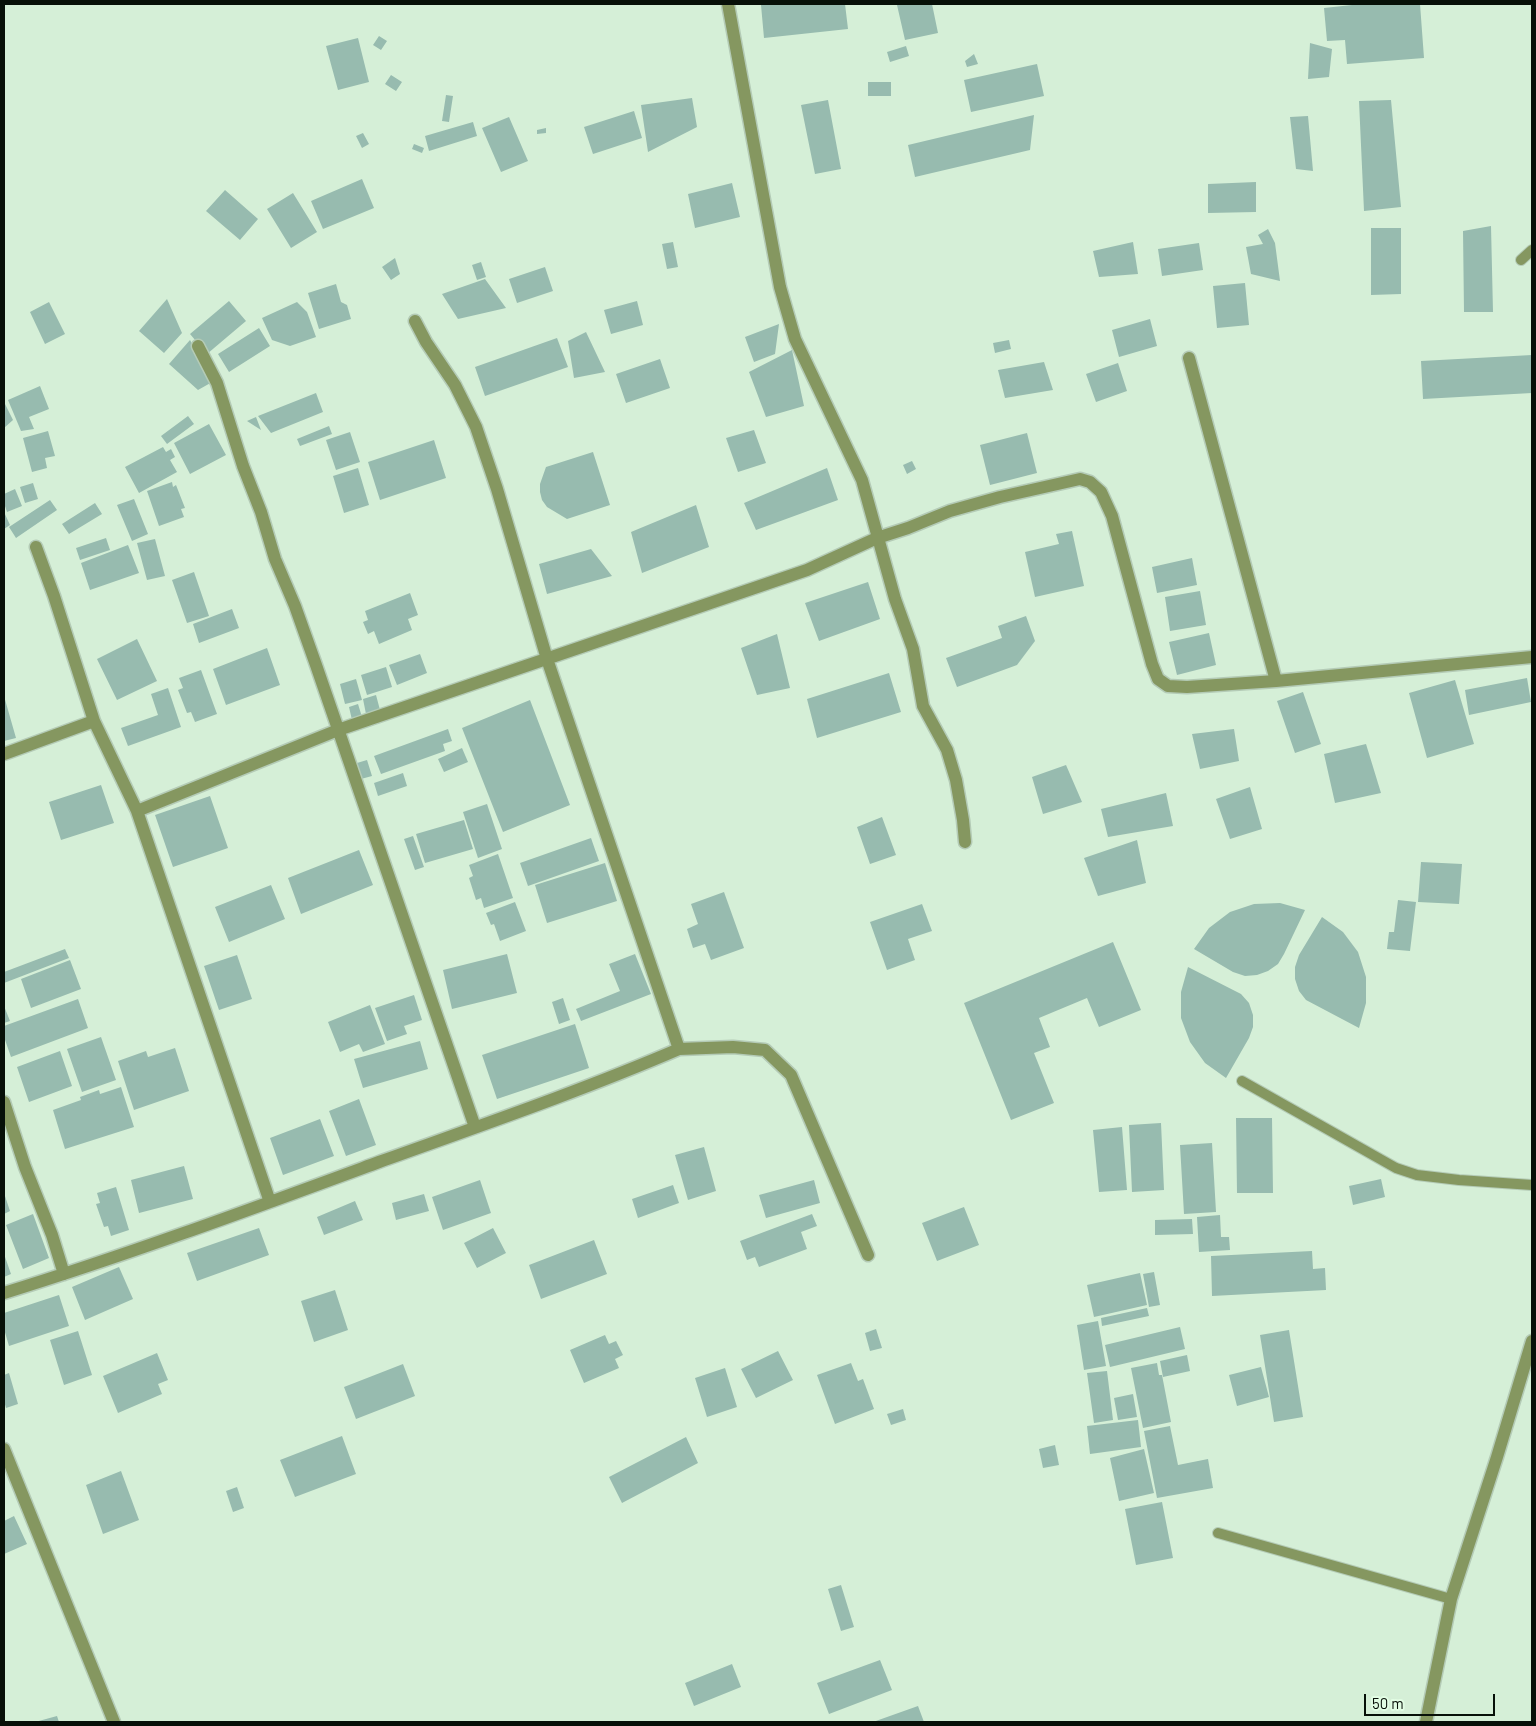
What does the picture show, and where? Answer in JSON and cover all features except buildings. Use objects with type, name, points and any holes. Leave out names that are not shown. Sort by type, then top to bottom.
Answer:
[{"type":"street","points":[[728,4],[780,287],[792,331],[862,480],[895,599],[913,649],[922,706],[947,750],[956,780],[965,842]]},
{"type":"street","points":[[415,321],[426,342],[455,385],[476,427],[498,489],[547,659],[680,1048]]},
{"type":"street","points":[[198,346],[217,383],[275,559],[304,631],[475,1128]]},
{"type":"street","points":[[1189,358],[1276,681]]},
{"type":"street","points":[[137,811],[338,730],[807,570],[877,538],[950,511],[1000,497],[1080,480],[1090,482],[1101,492],[1112,516],[1152,664],[1158,679],[1168,686],[1188,688],[1276,681],[1532,657]]},
{"type":"street","points":[[36,547],[54,596],[94,721],[137,811],[270,1202]]},
{"type":"street","points":[[4,754],[94,721]]},
{"type":"street","points":[[4,1293],[270,1202],[475,1128],[680,1048],[765,1050],[792,1075],[868,1254]]},
{"type":"street","points":[[4,1102],[24,1167],[52,1235],[64,1274]]},
{"type":"street","points":[[1426,1722],[1450,1599],[1494,1466],[1532,1341]]},
{"type":"street","points":[[4,1449],[114,1722]]},
{"type":"lane","points":[[1521,260],[1532,250]]},
{"type":"lane","points":[[1242,1081],[1396,1168],[1417,1175],[1532,1185]]},
{"type":"lane","points":[[1218,1533],[1450,1599]]}]
